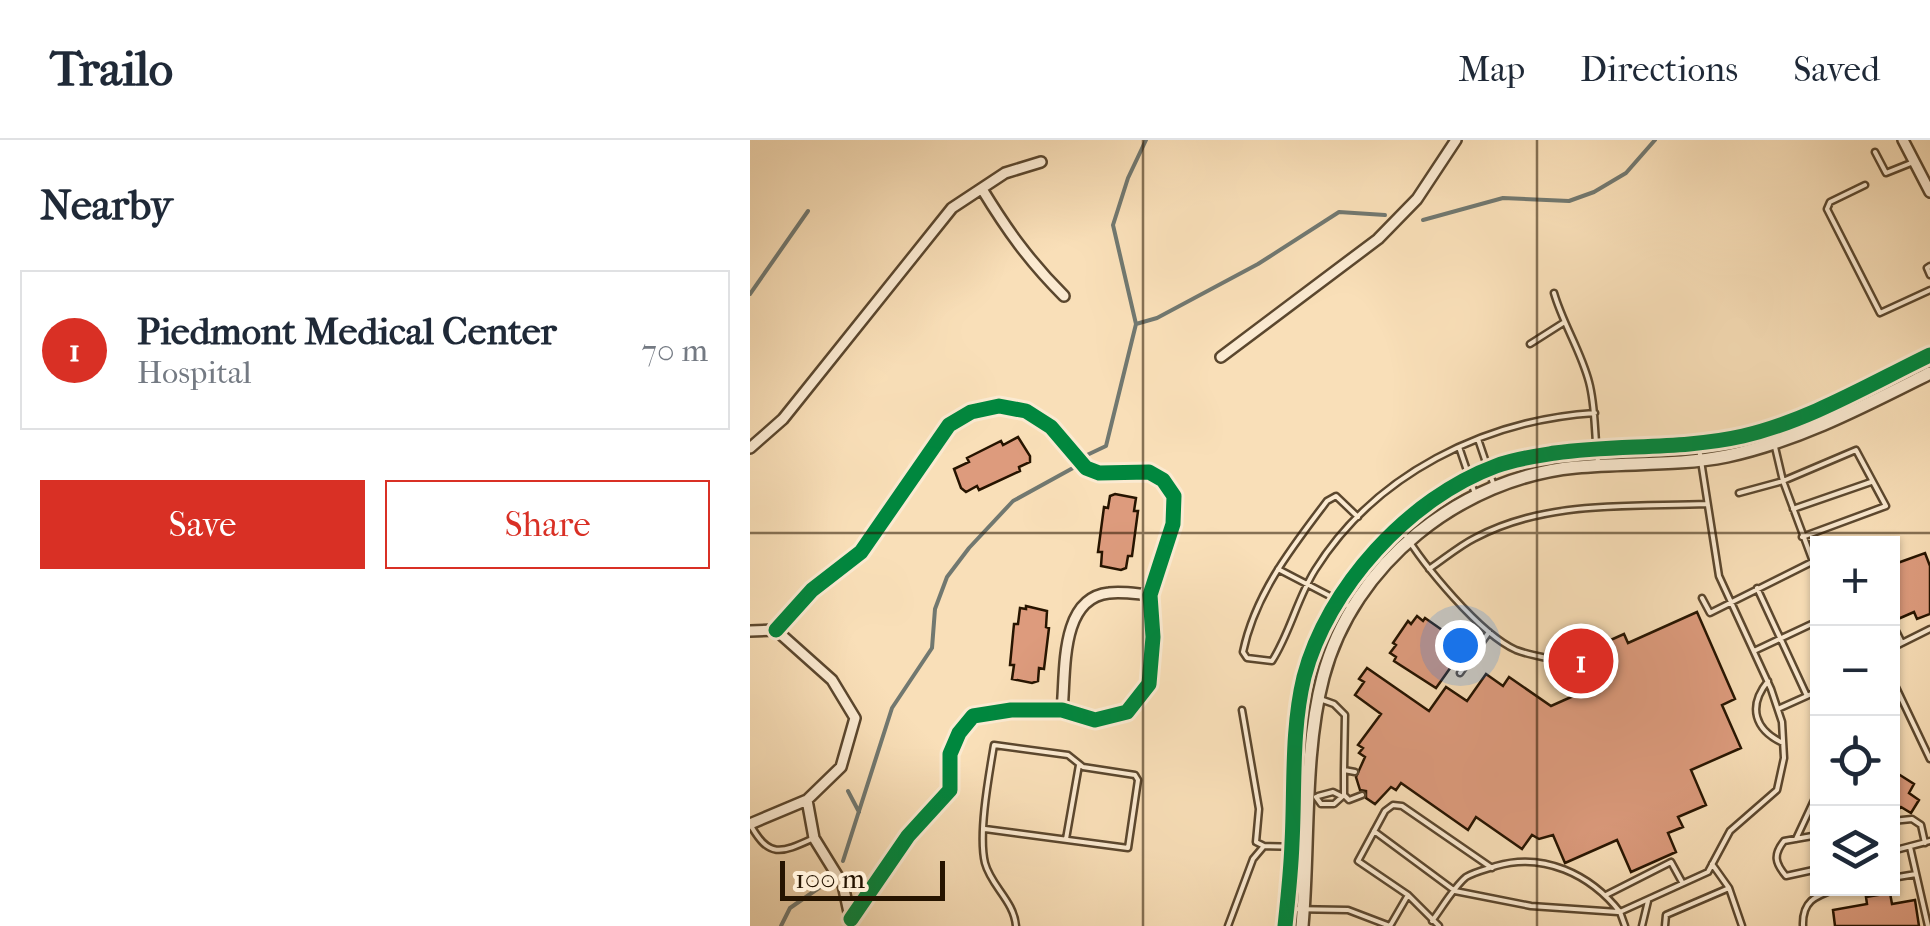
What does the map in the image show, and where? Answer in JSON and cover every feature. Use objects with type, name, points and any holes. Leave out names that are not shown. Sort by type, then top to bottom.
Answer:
[{"type":"street","points":[[1221,357],[1378,239],[1417,198],[1456,140]]},
{"type":"street","points":[[1903,140],[1930,192]]},
{"type":"street","points":[[750,448],[783,419],[952,208],[1005,173],[1041,162]]},
{"type":"street","points":[[982,188],[1008,234],[1064,296]]},
{"type":"street","points":[[1285,926],[1295,748],[1304,677],[1336,601],[1374,551],[1400,527],[1488,470],[1539,456],[1596,448],[1698,443],[1741,436],[1790,422],[1930,355]]},
{"type":"street","points":[[1302,926],[1312,798],[1312,736],[1318,698],[1332,650],[1354,608],[1408,541],[1475,494],[1494,486],[1539,473],[1700,460],[1774,444],[1815,429],[1930,372]]},
{"type":"street","points":[[1876,382],[1883,396]]},
{"type":"street","points":[[776,630],[812,590],[861,552],[949,425],[972,412],[999,406],[1026,411],[1051,427],[1086,468],[1100,473],[1149,472],[1163,480],[1174,496],[1173,524],[1150,595],[1153,638],[1149,684],[1126,712],[1096,720],[1062,710],[1011,710],[974,716],[959,733],[950,754],[950,790],[908,836],[852,923]]},
{"type":"street","points":[[1062,710],[1071,624],[1082,604],[1106,592],[1150,595]]},
{"type":"street","points":[[750,631],[776,630],[832,680],[855,718],[841,767],[807,800],[750,824]]},
{"type":"street","points":[[807,800],[814,838],[843,884],[852,923]]},
{"type":"lane","points":[[1875,152],[1886,173],[1914,162]]},
{"type":"lane","points":[[1864,185],[1830,202],[1827,209],[1880,312],[1930,290]]},
{"type":"lane","points":[[1930,266],[1930,275]]},
{"type":"lane","points":[[1554,293],[1563,323],[1588,376],[1598,466]]},
{"type":"lane","points":[[1530,344],[1563,323]]},
{"type":"lane","points":[[1358,517],[1336,496],[1331,498],[1277,568],[1246,639],[1243,652],[1247,658],[1272,661],[1316,567],[1358,517],[1388,489],[1478,439],[1532,421],[1595,414]]},
{"type":"lane","points":[[1478,439],[1494,486]]},
{"type":"lane","points":[[1374,831],[1455,892],[1531,906],[1620,912],[1708,872],[1730,831],[1777,790],[1784,758],[1778,709],[1720,576],[1698,443]]},
{"type":"lane","points":[[1774,444],[1810,557]]},
{"type":"lane","points":[[1459,447],[1475,494]]},
{"type":"lane","points":[[1739,493],[1783,481],[1856,450],[1886,506],[1802,537]]},
{"type":"lane","points":[[1793,509],[1872,482]]},
{"type":"lane","points":[[1429,569],[1474,538],[1524,518],[1602,506],[1707,504]]},
{"type":"lane","points":[[1400,527],[1429,569],[1489,632],[1518,651],[1547,658]]},
{"type":"lane","points":[[1702,598],[1710,613],[1810,563]]},
{"type":"lane","points":[[1277,568],[1354,608]]},
{"type":"lane","points":[[1757,588],[1807,696]]},
{"type":"lane","points":[[1754,652],[1810,625]]},
{"type":"lane","points":[[1894,626],[1902,643],[1930,629]]},
{"type":"lane","points":[[1460,673],[1489,632]]},
{"type":"lane","points":[[1768,681],[1756,701],[1759,724],[1767,736],[1783,743]]},
{"type":"lane","points":[[1778,709],[1810,694]]},
{"type":"lane","points":[[1900,697],[1930,759]]},
{"type":"lane","points":[[1312,798],[1322,804],[1334,804],[1343,796],[1345,715],[1334,704],[1318,698]]},
{"type":"lane","points":[[1242,710],[1258,809],[1256,842],[1264,846],[1308,847]]},
{"type":"lane","points":[[985,829],[1128,848],[1137,777],[1079,765],[1068,756],[994,745],[986,790],[985,829],[986,866],[1010,903],[1016,926]]},
{"type":"lane","points":[[1066,840],[1079,765]]},
{"type":"lane","points":[[1344,770],[1355,772]]},
{"type":"lane","points":[[1312,798],[1333,792],[1349,800],[1362,795]]},
{"type":"lane","points":[[1440,926],[1408,894],[1358,862],[1385,812],[1393,805],[1402,806],[1492,868]]},
{"type":"lane","points":[[1796,839],[1811,806]]},
{"type":"lane","points":[[1900,820],[1912,818],[1921,826],[1928,842],[1900,849]]},
{"type":"lane","points":[[750,824],[763,846],[771,850],[792,848],[814,838]]},
{"type":"lane","points":[[1810,836],[1784,841],[1776,850],[1776,865],[1786,876],[1810,870]]},
{"type":"lane","points":[[1228,926],[1253,859],[1264,846]]},
{"type":"lane","points":[[1910,847],[1928,924]]},
{"type":"lane","points":[[1432,921],[1466,878],[1516,860],[1565,869],[1587,879],[1620,912],[1624,926]]},
{"type":"lane","points":[[1606,895],[1671,862],[1683,884]]},
{"type":"lane","points":[[1712,864],[1729,888],[1742,926]]},
{"type":"lane","points":[[1900,877],[1916,874]]},
{"type":"lane","points":[[1665,926],[1666,915],[1729,888]]},
{"type":"lane","points":[[1287,909],[1348,910],[1390,926],[1408,894]]},
{"type":"lane","points":[[1922,898],[1930,894]]},
{"type":"lane","points":[[1803,926],[1802,911],[1817,896]]},
{"type":"lane","points":[[1642,926],[1648,900]]},
{"type":"lane","points":[[1372,926],[1373,918]]},
{"type":"building","points":[[1018,437],[1030,456],[1030,462],[1019,467],[1020,471],[979,490],[977,486],[966,492],[961,488],[954,469],[1001,441],[1003,445]]},
{"type":"building","points":[[1110,496],[1136,498],[1134,511],[1138,511],[1132,556],[1128,556],[1126,568],[1121,570],[1101,566],[1102,552],[1098,552],[1104,507],[1108,508]]},
{"type":"building","points":[[1925,553],[1930,566],[1930,614],[1917,619],[1914,612],[1900,618],[1900,562]]},
{"type":"building","points":[[1020,608],[1047,611],[1049,628],[1044,669],[1039,668],[1038,681],[1032,683],[1012,679],[1014,665],[1010,665],[1014,624],[1018,624]]},
{"type":"building","points":[[1697,612],[1735,699],[1722,705],[1741,748],[1691,770],[1706,805],[1678,817],[1683,827],[1668,833],[1676,852],[1631,872],[1617,840],[1565,863],[1553,835],[1539,839],[1532,835],[1522,849],[1476,817],[1468,830],[1401,783],[1396,790],[1391,787],[1375,804],[1366,798],[1366,791],[1360,790],[1356,777],[1365,757],[1359,753],[1363,748],[1358,745],[1381,714],[1355,695],[1367,668],[1429,711],[1446,687],[1467,701],[1486,674],[1503,686],[1509,677],[1551,706],[1589,689],[1575,656],[1624,634],[1628,643]]},
{"type":"building","points":[[1417,616],[1455,639],[1453,642],[1460,647],[1455,655],[1458,657],[1436,688],[1394,661],[1396,657],[1390,653],[1408,621],[1411,624]]},
{"type":"building","points":[[1900,775],[1914,784],[1909,793],[1919,800],[1911,813],[1901,807]]},
{"type":"building","points":[[1891,896],[1892,904],[1915,900],[1919,926],[1835,926],[1833,910],[1867,904],[1866,897]]},
{"type":"waterway","points":[[1136,324],[1113,225],[1128,178],[1146,140]]},
{"type":"waterway","points":[[1423,220],[1503,198],[1569,201],[1626,173],[1655,140]]},
{"type":"waterway","points":[[750,294],[808,211]]},
{"type":"waterway","points":[[1087,455],[1106,446],[1136,324],[1157,318],[1258,264],[1339,212],[1385,215]]},
{"type":"waterway","points":[[843,861],[892,708],[932,648],[935,609],[947,577],[1013,501],[1073,468]]},
{"type":"waterway","points":[[848,791],[859,812]]},
{"type":"waterway","points":[[781,926],[790,908],[829,881]]},
{"type":"cycle path","points":[[1285,926],[1292,853],[1295,739],[1304,677],[1331,611],[1376,550],[1403,523],[1464,481],[1503,464],[1578,450],[1696,443],[1743,436],[1815,411],[1930,355]]},
{"type":"cycle path","points":[[776,630],[812,590],[861,552],[949,425],[971,412],[999,406],[1026,411],[1051,427],[1086,468],[1099,473],[1149,472],[1163,480],[1174,496],[1173,524],[1150,595],[1153,637],[1149,684],[1127,712],[1095,720],[1062,710],[1011,710],[973,716],[959,733],[950,754],[950,790],[908,836],[851,919]]},
{"type":"place","name":"Piedmont Medical Center","points":[[1581,661]]}]
